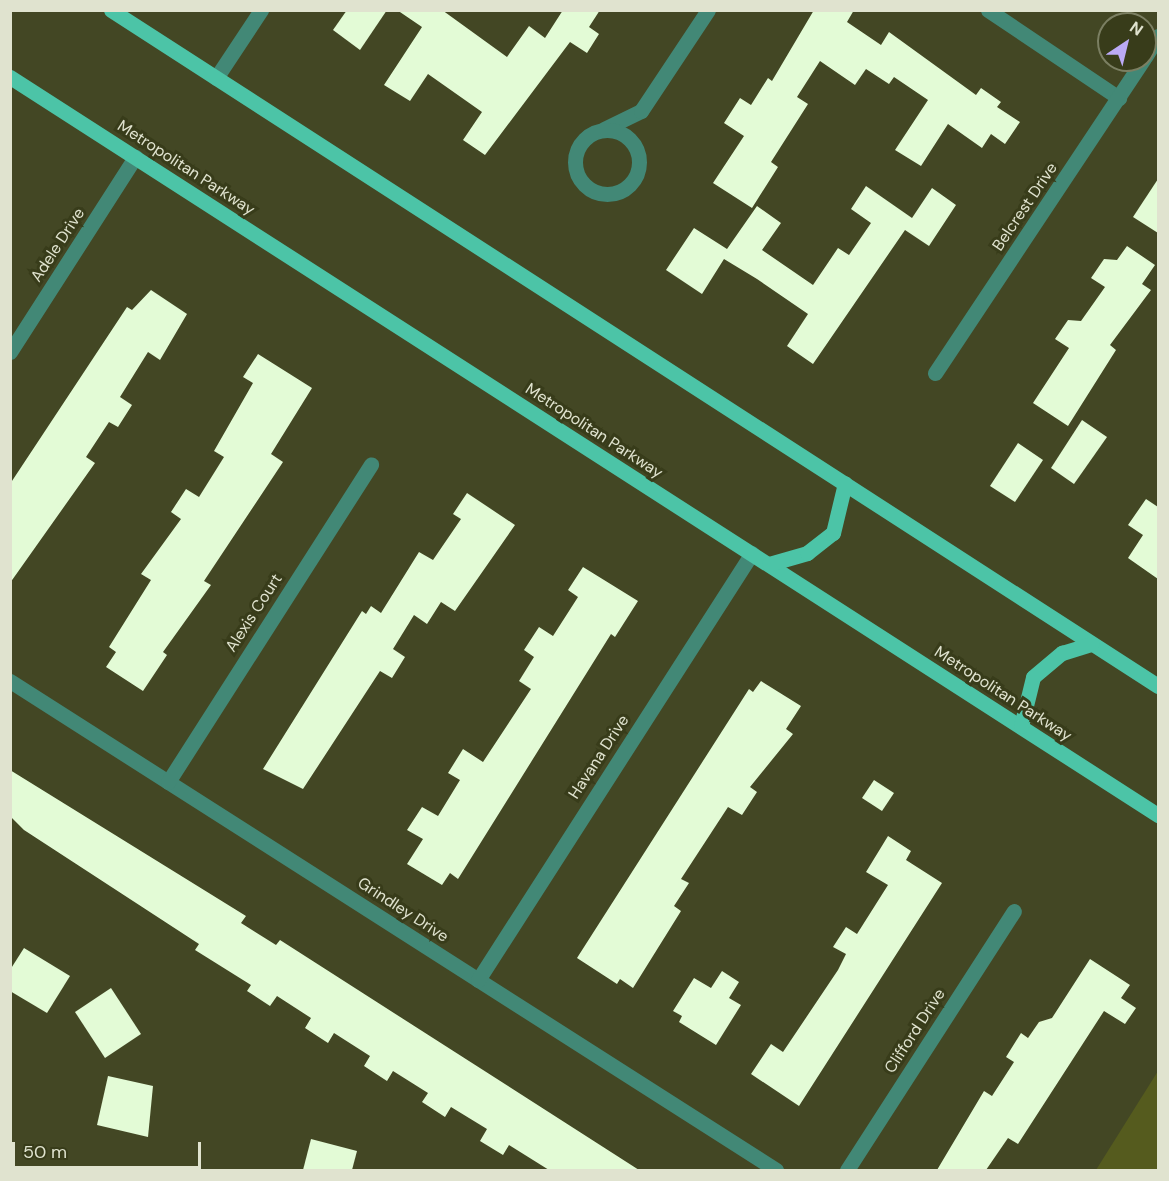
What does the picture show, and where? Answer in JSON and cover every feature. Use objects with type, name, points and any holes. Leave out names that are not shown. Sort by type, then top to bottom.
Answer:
[{"type":"main road","points":[[111,10],[1158,686]]},
{"type":"main road","name":"Metropolitan Parkway","points":[[10,77],[1158,815]]},
{"type":"main road","points":[[769,564],[807,553],[833,533],[844,483]]},
{"type":"main road","points":[[1021,726],[1033,677],[1062,653],[1092,644]]},
{"type":"street","points":[[216,78],[261,10]]},
{"type":"street","points":[[640,111],[638,152],[631,183],[611,193],[590,189],[575,160],[583,140],[640,111],[708,10]]},
{"type":"street","points":[[988,10],[1119,98]]},
{"type":"street","name":"Belcrest Drive","points":[[935,373],[1136,72]]},
{"type":"street","points":[[603,130],[624,135],[638,152]]},
{"type":"street","name":"Adele Drive","points":[[10,352],[135,157]]},
{"type":"street","name":"Alexis Court","points":[[168,782],[371,464]]},
{"type":"street","name":"Havana Drive","points":[[478,980],[752,553]]},
{"type":"street","name":"Grindley Drive","points":[[10,681],[776,1170]]},
{"type":"street","name":"Clifford Drive","points":[[847,1170],[1014,911]]},
{"type":"green space","points":[[1158,1071],[1158,1170],[1096,1170]]},
{"type":"building","points":[[347,10],[387,10],[360,50],[333,30]]},
{"type":"building","points":[[397,10],[442,10],[507,57],[529,26],[545,38],[563,10],[600,10],[589,27],[599,34],[587,53],[570,42],[485,155],[463,140],[482,112],[428,74],[410,101],[384,85],[422,27]]},
{"type":"building","points":[[814,10],[854,10],[847,22],[881,45],[889,32],[976,95],[981,88],[1001,102],[997,107],[1020,122],[1005,144],[991,134],[982,148],[948,124],[921,166],[895,150],[928,100],[894,77],[889,84],[866,69],[855,85],[820,61],[797,97],[808,104],[771,162],[778,167],[752,208],[713,183],[744,136],[724,123],[740,98],[751,105],[768,78],[772,81]]},
{"type":"building","points":[[1158,179],[1158,233],[1133,217]]},
{"type":"building","points":[[866,186],[912,218],[932,188],[956,205],[929,246],[905,230],[813,364],[787,346],[808,314],[757,279],[724,259],[702,294],[666,270],[694,228],[727,249],[757,206],[781,223],[762,250],[813,285],[838,248],[849,255],[871,223],[851,209]]},
{"type":"building","points":[[1127,246],[1155,265],[1142,284],[1151,290],[1110,345],[1116,350],[1068,426],[1033,403],[1069,348],[1055,339],[1068,320],[1081,321],[1105,287],[1091,278],[1104,259],[1117,260]]},
{"type":"building","points":[[151,290],[187,314],[160,360],[148,352],[120,397],[132,405],[118,427],[109,422],[86,457],[95,463],[10,583],[10,484],[127,307],[132,310]]},
{"type":"building","points":[[258,354],[312,388],[271,454],[283,462],[204,581],[211,585],[163,652],[167,655],[143,691],[106,667],[116,652],[109,647],[151,580],[141,574],[181,519],[171,512],[186,489],[199,497],[224,457],[214,451],[253,383],[243,377]]},
{"type":"building","points":[[1082,420],[1107,437],[1074,484],[1051,468]]},
{"type":"building","points":[[1018,443],[1043,460],[1015,502],[990,486]]},
{"type":"building","points":[[467,493],[515,525],[455,611],[441,602],[427,624],[414,615],[393,649],[405,657],[392,678],[380,671],[303,789],[263,769],[362,611],[366,614],[371,606],[381,613],[419,552],[433,560],[461,519],[453,514]]},
{"type":"building","points":[[1146,499],[1158,507],[1158,579],[1128,558],[1143,535],[1128,525]]},
{"type":"building","points":[[583,567],[638,601],[615,637],[611,634],[458,879],[450,873],[442,885],[407,864],[423,839],[407,830],[422,807],[438,816],[460,780],[448,773],[463,749],[483,762],[531,689],[519,681],[534,657],[524,650],[539,627],[553,636],[578,597],[568,590]]},
{"type":"building","points":[[761,681],[801,706],[786,729],[793,734],[750,787],[757,792],[742,815],[728,807],[681,879],[689,883],[674,906],[681,911],[633,988],[620,979],[617,984],[577,958],[749,689],[753,692]]},
{"type":"building","points":[[10,770],[246,916],[241,923],[276,945],[280,940],[639,1170],[549,1170],[509,1145],[503,1155],[480,1141],[487,1129],[451,1107],[445,1117],[422,1102],[428,1093],[393,1071],[387,1081],[364,1066],[370,1056],[334,1033],[328,1043],[305,1028],[311,1018],[277,996],[270,1006],[247,991],[251,985],[195,950],[199,944],[24,830],[10,816]]},
{"type":"building","points":[[874,780],[894,793],[882,811],[862,798]]},
{"type":"building","points":[[888,836],[911,851],[906,860],[942,883],[799,1106],[751,1074],[771,1044],[783,1052],[838,970],[846,954],[833,947],[846,927],[857,934],[888,885],[866,872]]},
{"type":"building","points":[[24,948],[70,976],[47,1013],[10,991],[10,970]]},
{"type":"building","points":[[1090,959],[1130,985],[1121,998],[1136,1008],[1125,1024],[1104,1011],[1018,1144],[1008,1138],[986,1170],[937,1170],[984,1091],[992,1096],[1014,1062],[1006,1057],[1021,1033],[1028,1038],[1039,1022],[1052,1018]]},
{"type":"building","points":[[722,971],[739,982],[729,998],[741,1005],[716,1045],[679,1022],[682,1016],[673,1011],[694,978],[711,988]]},
{"type":"building","points":[[111,988],[141,1034],[105,1058],[75,1012]]},
{"type":"building","points":[[108,1076],[153,1086],[148,1137],[97,1125]]},
{"type":"building","points":[[311,1139],[357,1151],[352,1170],[303,1170]]}]
